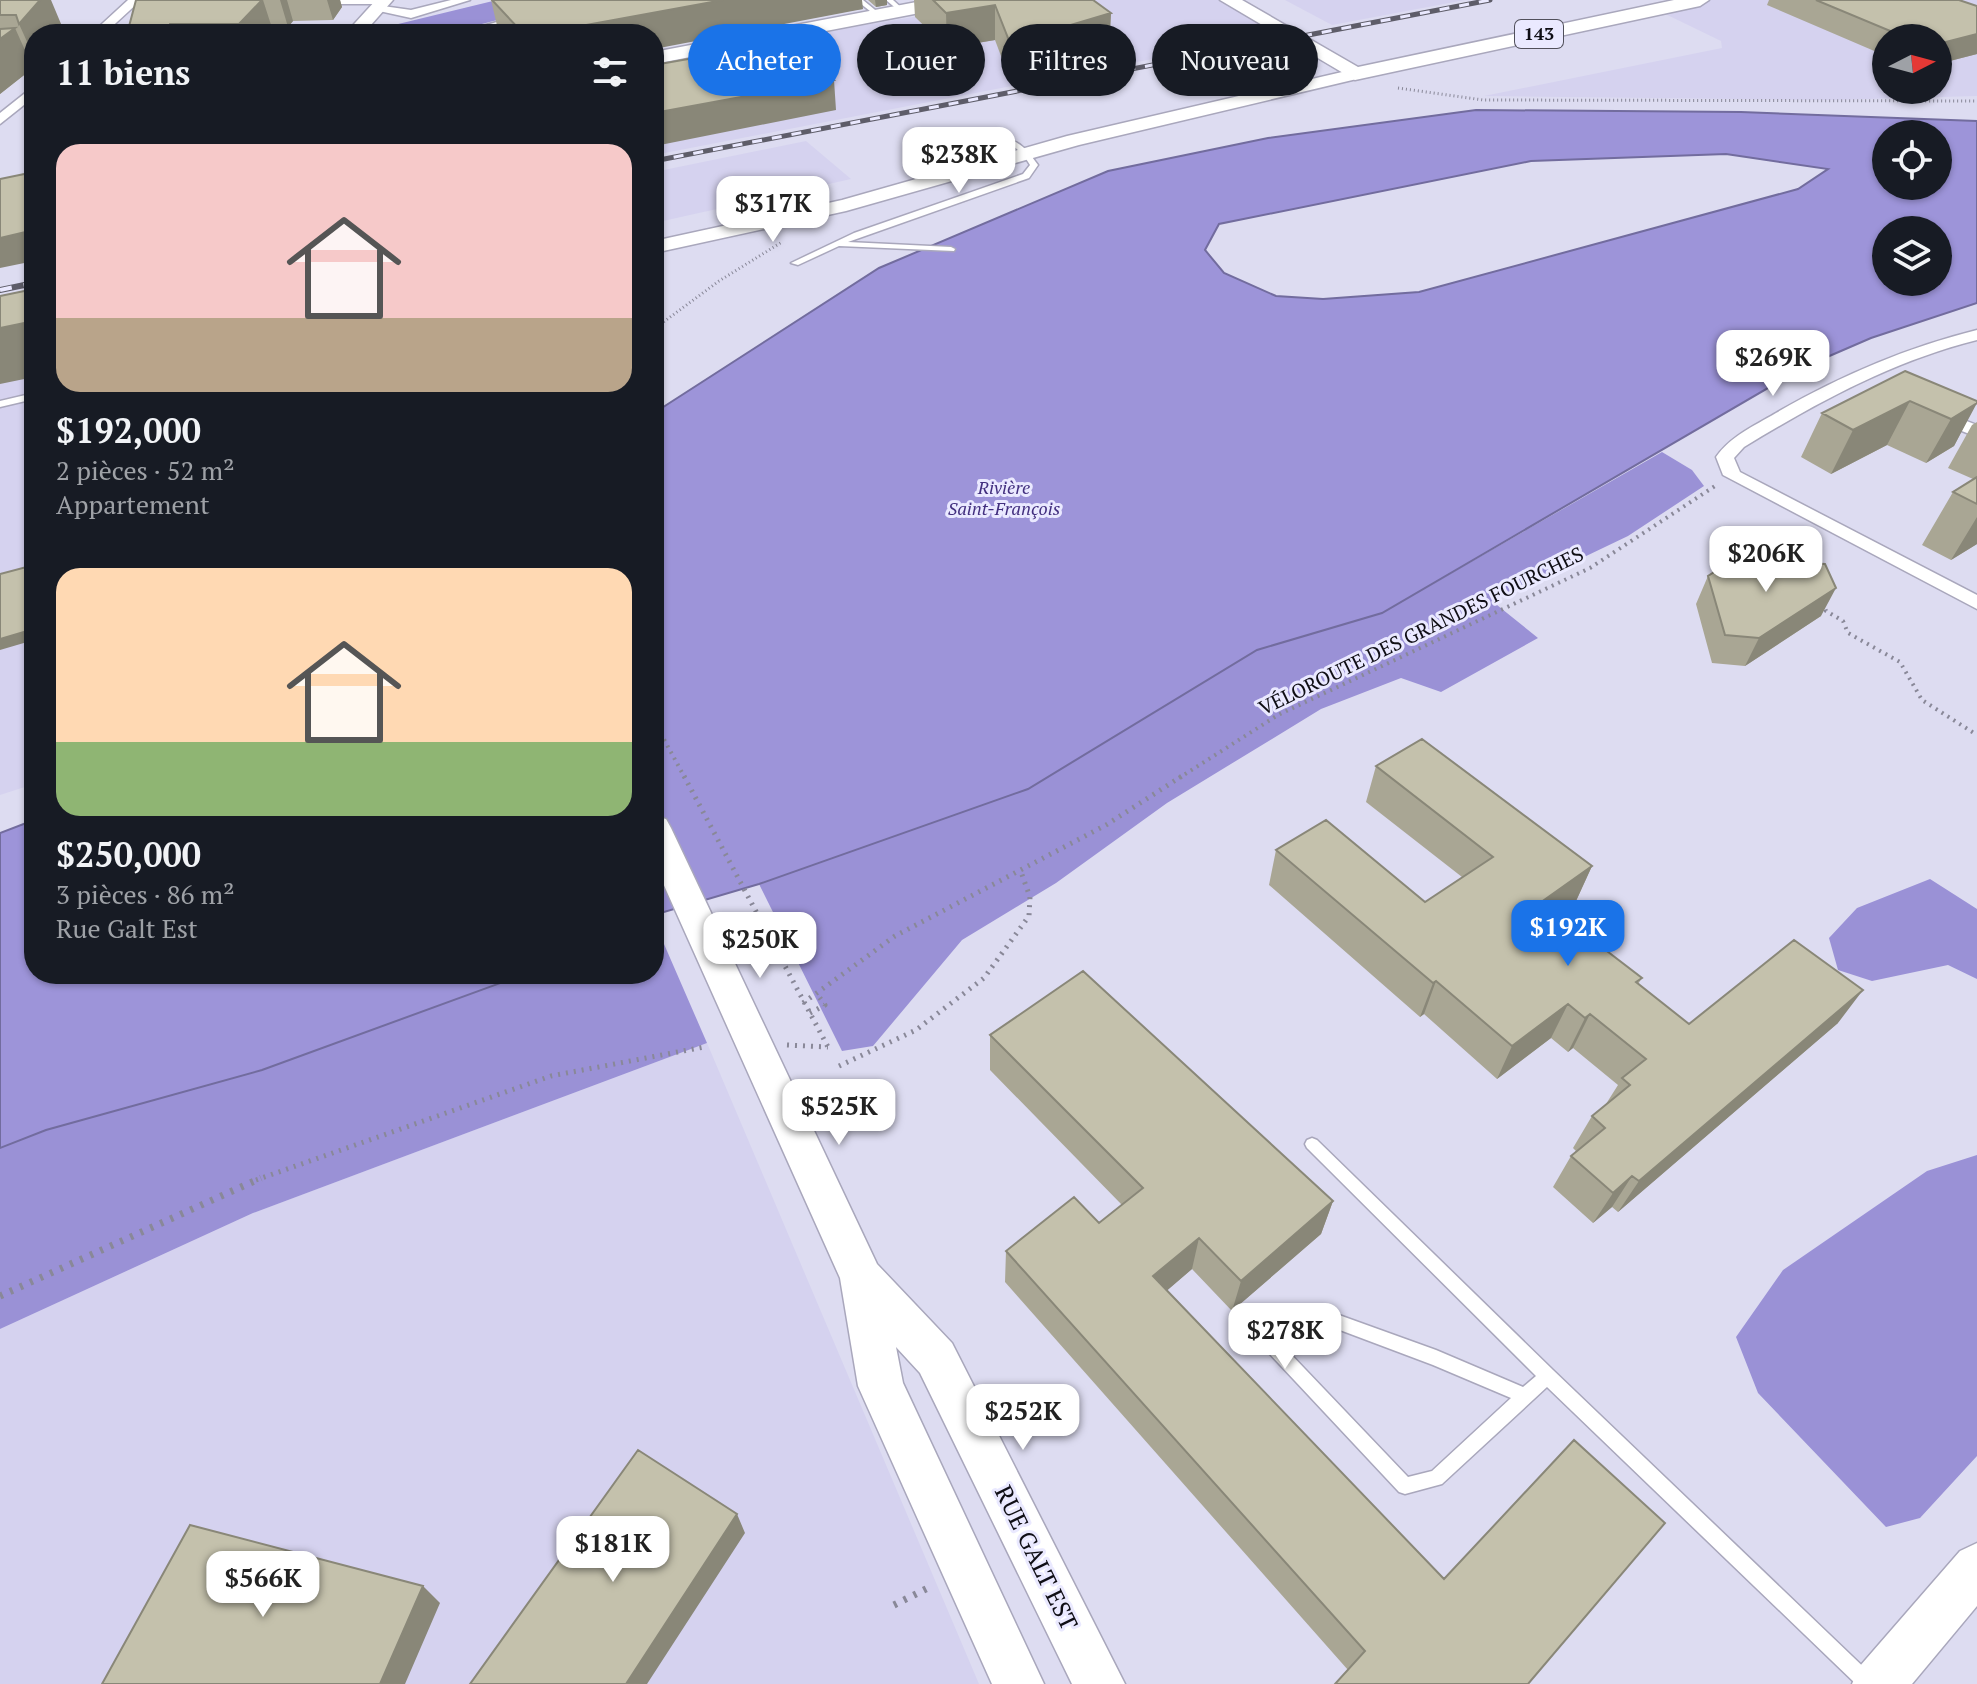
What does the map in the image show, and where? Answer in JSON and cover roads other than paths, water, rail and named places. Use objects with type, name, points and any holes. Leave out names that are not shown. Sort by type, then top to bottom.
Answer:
[{"type":"main road","points":[[664,56],[756,42],[889,8],[956,0]]},
{"type":"main road","points":[[1229,0],[1357,67]]},
{"type":"main road","points":[[1260,0],[1357,67]]},
{"type":"main road","name":"143","points":[[1357,67],[1641,0]]},
{"type":"main road","name":"143","points":[[1357,67],[1700,0]]},
{"type":"main road","points":[[363,24],[381,4]]},
{"type":"main road","points":[[664,230],[1357,67]]},
{"type":"main road","points":[[664,245],[846,205],[1018,147]]},
{"type":"main road","name":"RUE GALT EST","points":[[664,849],[862,1278],[881,1386],[1018,1684]]},
{"type":"main road","name":"RUE GALT EST","points":[[862,1278],[936,1358],[1099,1684]]},
{"type":"main road","points":[[1878,1684],[1977,1568]]},
{"type":"street","points":[[108,24],[135,0],[150,0]]},
{"type":"street","points":[[288,1],[381,4],[411,14],[463,0]]},
{"type":"street","points":[[500,24],[547,12]]},
{"type":"street","points":[[0,62],[24,61]]},
{"type":"street","points":[[4,115],[24,98]]},
{"type":"street","points":[[4,115],[24,108]]},
{"type":"street","points":[[1977,335],[1914,352],[1852,376],[1738,443],[1725,457],[1732,475],[1977,603]]},
{"type":"street","points":[[1852,376],[1880,389]]},
{"type":"street","points":[[1922,407],[1977,432]]},
{"type":"lane","points":[[859,0],[889,8]]},
{"type":"lane","points":[[795,263],[836,243],[1026,176],[1034,165],[1018,147]]},
{"type":"lane","points":[[836,243],[951,249]]},
{"type":"lane","points":[[0,404],[24,398]]},
{"type":"lane","points":[[1312,1144],[1547,1376],[1869,1684]]},
{"type":"lane","points":[[1526,1397],[1436,1358],[1314,1313],[1273,1346],[1405,1486],[1436,1478],[1526,1397],[1547,1376]]},
{"type":"water","name":"Rivière Saint-François","points":[[1476,110],[1741,112],[1951,120],[1872,120],[1872,200],[1952,200],[1952,120],[1977,121],[1977,303],[1871,338],[1804,367],[1382,613],[1257,650],[1028,789],[759,884],[664,912],[664,407],[879,268],[1108,171],[1268,138]],"holes":[[[1726,154],[1828,169],[1798,189],[1419,292],[1323,299],[1276,296],[1224,273],[1205,250],[1219,224],[1531,161]]]},
{"type":"water","points":[[24,824],[24,984],[498,984],[262,1070],[46,1130],[0,1148],[0,833]]},
{"type":"railway","points":[[664,159],[1490,0]]},
{"type":"railway","points":[[0,290],[24,285]]}]
